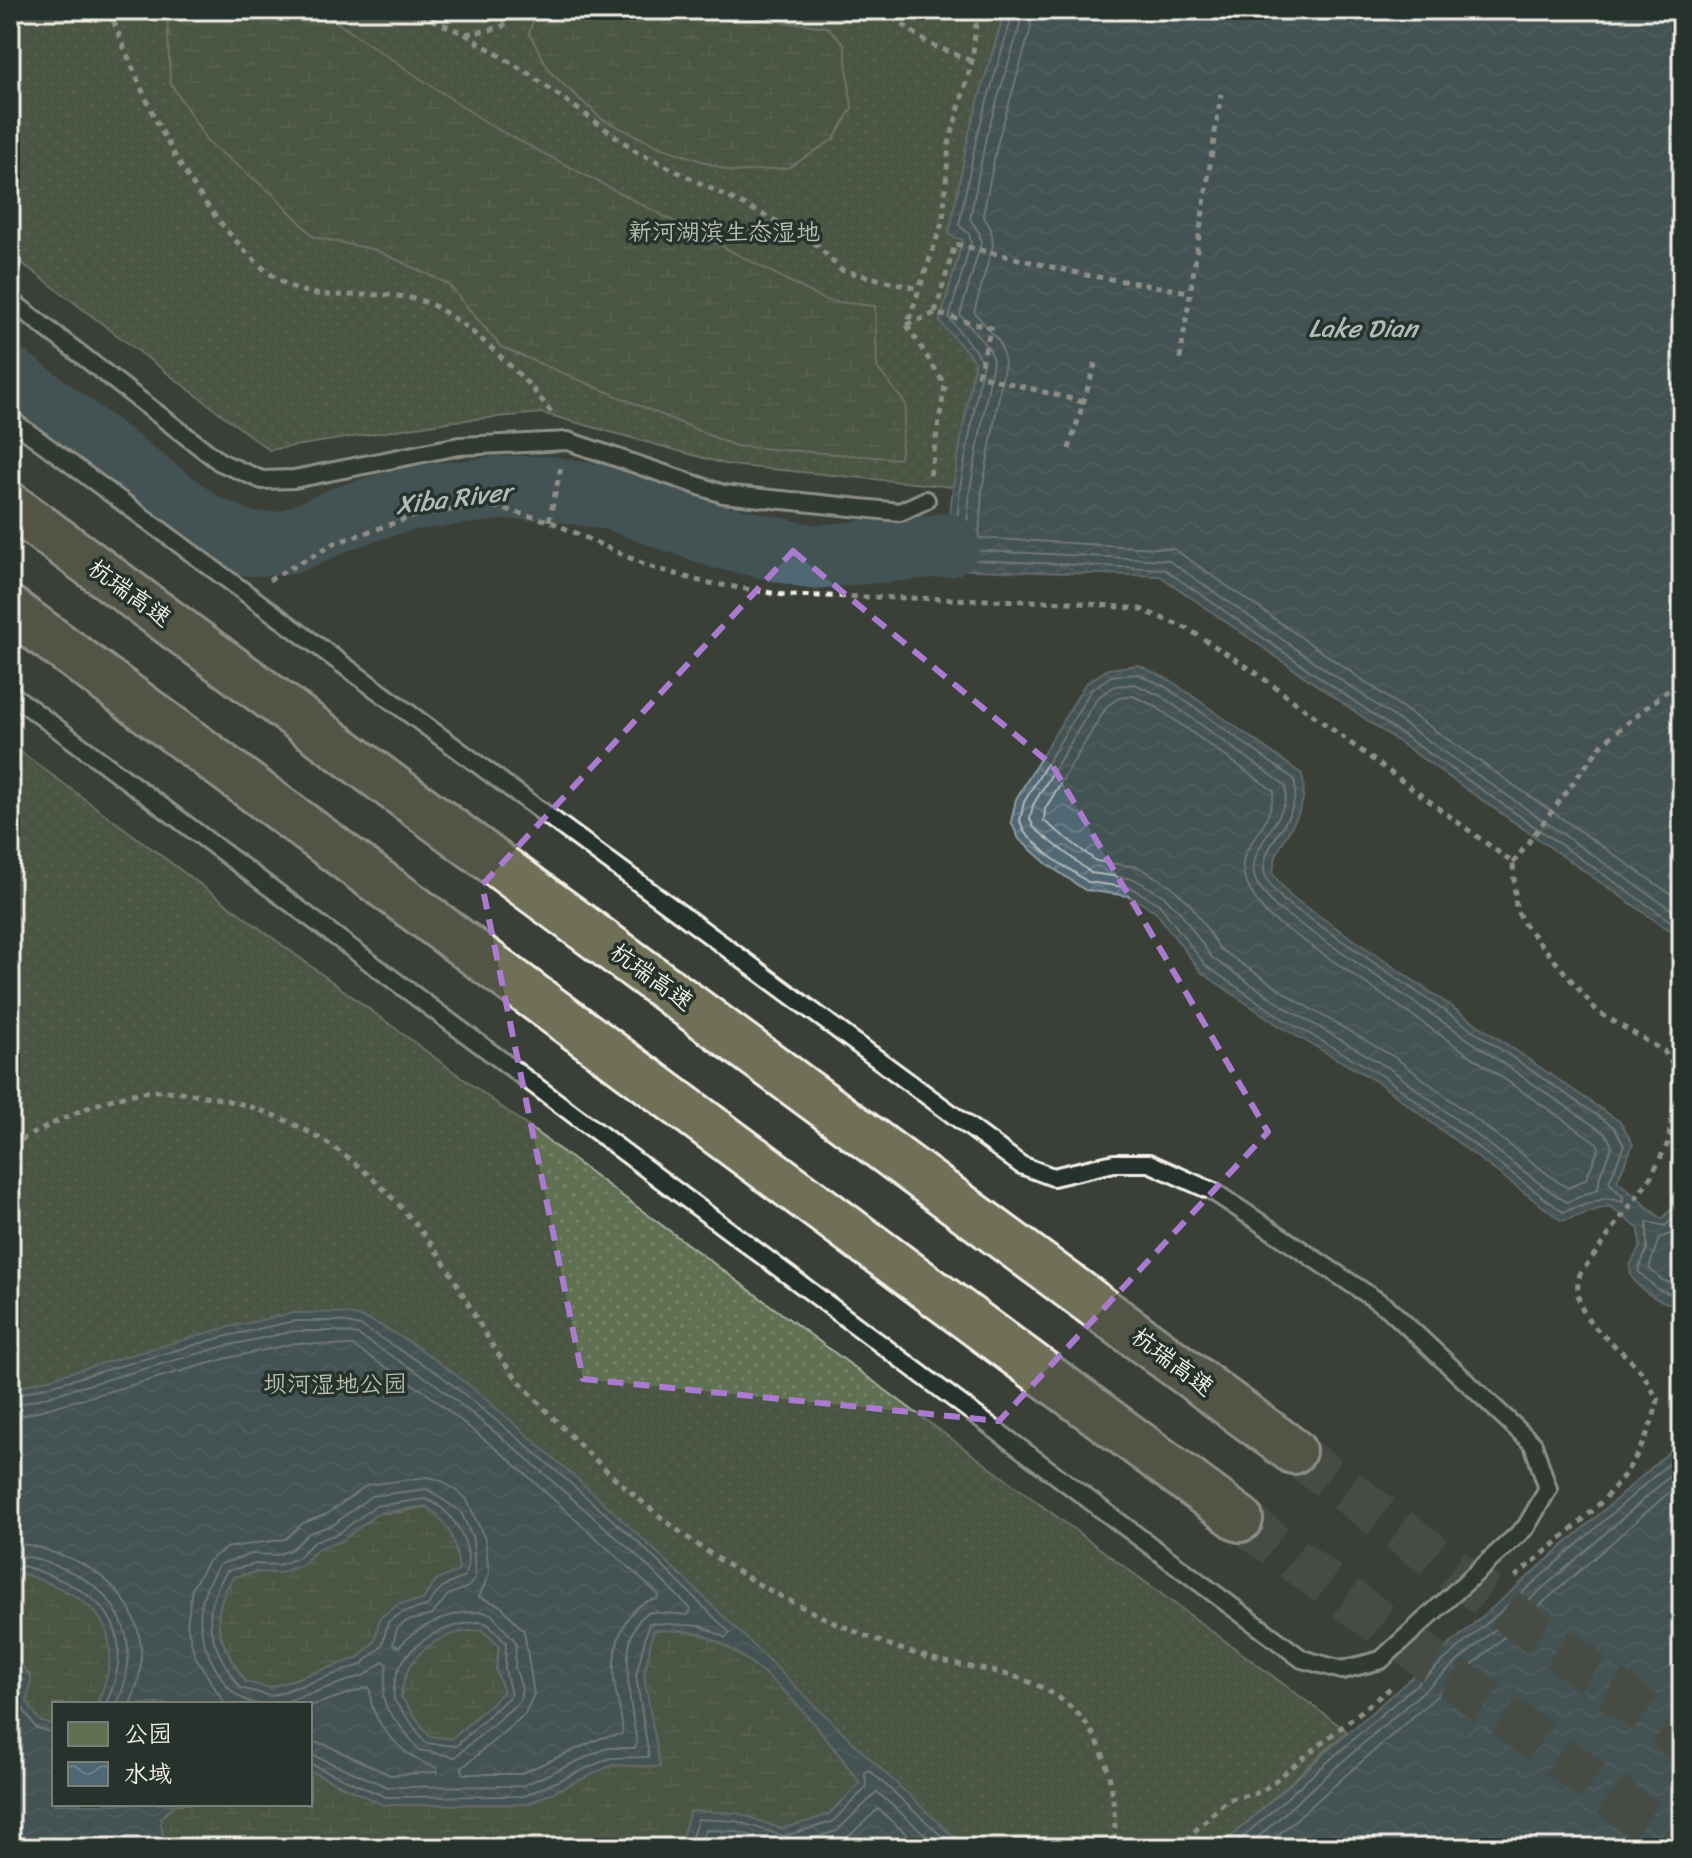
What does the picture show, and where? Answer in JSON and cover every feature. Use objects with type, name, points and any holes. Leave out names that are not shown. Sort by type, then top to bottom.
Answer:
[{"type":"highway","name":"杭瑞高速","points":[[10,505],[1293,1451]]},
{"type":"highway","points":[[20,616],[1240,1519]]},
{"type":"lane","points":[[10,300],[220,462],[262,480],[294,479],[459,446],[566,448],[723,494],[900,512],[926,500]]},
{"type":"lane","points":[[10,419],[1021,1165],[1053,1177],[1114,1163],[1149,1163],[1214,1192],[1388,1308],[1533,1444],[1548,1489],[1526,1527],[1381,1660],[1342,1670],[1302,1659],[10,693]]},
{"type":"path","points":[[109,10],[166,146],[202,201],[254,261],[283,283],[313,295],[390,295],[429,303],[472,333],[533,388],[566,448],[549,521]]},
{"type":"path","points":[[410,10],[465,34],[526,72],[636,151],[810,238],[841,270],[919,289]]},
{"type":"path","points":[[465,34],[500,28],[523,10]]},
{"type":"path","points":[[883,10],[929,44],[972,61]]},
{"type":"path","points":[[907,325],[943,220],[949,144],[972,61],[976,25],[965,10]]},
{"type":"path","points":[[1180,359],[1221,94]]},
{"type":"path","points":[[935,313],[955,244],[1086,275],[1190,292]]},
{"type":"path","points":[[907,325],[935,313],[991,328],[978,375],[1083,402]]},
{"type":"path","points":[[907,325],[945,385],[926,500]]},
{"type":"path","points":[[1069,449],[1096,361]]},
{"type":"path","points":[[249,596],[277,574],[335,543],[415,516],[484,504],[549,521],[648,566],[703,582],[784,595],[1070,602],[1140,609],[1188,629],[1252,670],[1513,863]]},
{"type":"path","points":[[1623,1481],[1650,1435],[1658,1400],[1642,1373],[1587,1320],[1575,1289],[1580,1274],[1649,1180],[1668,1143],[1675,1097],[1673,1065],[1664,1051],[1598,1012],[1524,924],[1516,909],[1513,863],[1603,743],[1682,679]]},
{"type":"path","points":[[10,1146],[96,1106],[140,1092],[191,1094],[242,1103],[293,1123],[334,1145],[369,1172],[436,1251],[488,1341],[519,1382],[607,1471],[674,1530],[791,1602],[877,1642],[934,1659],[1011,1676],[1044,1688],[1076,1714],[1099,1742],[1113,1779],[1115,1848]]},
{"type":"highlighted area","points":[[793,551],[1052,765],[1268,1132],[999,1421],[583,1379],[482,885]]},
{"type":"green space","name":"新河湖滨生态湿地","points":[[10,10],[996,10],[1002,20],[969,133],[949,235],[963,239],[940,321],[975,360],[953,487],[729,465],[542,413],[455,421],[269,450],[10,254]]},
{"type":"green space","points":[[167,10],[318,10],[493,127],[827,301],[875,306],[877,368],[906,404],[900,459],[735,446],[501,347],[448,284],[376,250],[314,237],[274,195],[208,142],[170,82]]},
{"type":"green space","points":[[537,10],[745,10],[748,17],[827,27],[844,44],[852,108],[834,139],[788,168],[733,172],[655,145],[602,119],[551,73],[529,33]]},
{"type":"green space","name":"坝河湿地公园","points":[[10,744],[1347,1731],[1219,1848],[10,1848]]},
{"type":"green space","points":[[426,1506],[451,1534],[459,1571],[436,1580],[423,1600],[399,1604],[375,1641],[358,1658],[269,1688],[246,1683],[229,1655],[218,1619],[224,1593],[233,1577],[256,1572],[280,1573],[302,1565],[319,1548],[341,1541],[378,1513],[402,1512]]},
{"type":"green space","points":[[21,1573],[68,1592],[86,1603],[99,1617],[107,1633],[110,1653],[107,1676],[98,1702],[52,1702],[52,1725],[40,1721],[27,1702],[31,1678],[10,1649],[10,1584]]},
{"type":"green space","points":[[482,1629],[499,1646],[496,1670],[504,1692],[452,1739],[429,1736],[401,1697],[409,1667],[426,1647],[438,1640],[451,1634]]},
{"type":"green space","points":[[653,1629],[703,1635],[727,1647],[771,1679],[810,1719],[860,1783],[828,1815],[782,1829],[737,1813],[690,1811],[679,1848],[165,1848],[160,1818],[174,1806],[312,1806],[312,1772],[384,1805],[527,1804],[612,1765],[659,1767],[644,1676]]},
{"type":"water","name":"Lake Dian","points":[[996,10],[1682,10],[1682,939],[1160,576],[944,569],[953,487],[975,361],[940,322],[963,240],[949,235],[969,133],[1002,21]]},
{"type":"water","points":[[1138,665],[1170,680],[1302,774],[1302,804],[1279,848],[1273,874],[1290,896],[1620,1122],[1633,1144],[1617,1181],[1662,1219],[1682,1198],[1682,1306],[1656,1298],[1634,1281],[1630,1265],[1640,1247],[1639,1229],[1609,1206],[1562,1221],[1379,1083],[1281,1027],[1201,972],[1155,911],[1129,896],[1085,890],[1047,864],[1019,839],[1011,822],[1016,799],[1085,684],[1108,669]]},
{"type":"water","points":[[293,1313],[348,1314],[366,1319],[414,1345],[486,1400],[604,1504],[967,1848],[679,1848],[690,1811],[737,1813],[782,1829],[828,1815],[860,1783],[810,1719],[770,1679],[726,1646],[691,1632],[653,1630],[644,1676],[660,1767],[612,1765],[527,1804],[384,1805],[312,1772],[312,1702],[98,1702],[107,1676],[110,1653],[107,1633],[99,1617],[86,1603],[46,1582],[21,1573],[10,1584],[10,1390],[221,1329]],"holes":[[[426,1506],[451,1534],[459,1571],[436,1580],[423,1600],[399,1604],[380,1618],[375,1641],[358,1658],[269,1688],[245,1682],[223,1643],[218,1619],[224,1593],[233,1577],[256,1572],[280,1573],[302,1565],[319,1548],[341,1541],[378,1513]],[[483,1630],[499,1646],[496,1670],[504,1692],[452,1739],[429,1736],[401,1697],[409,1668],[417,1656],[439,1640],[467,1631]]]},
{"type":"water","points":[[1682,1440],[1682,1848],[1219,1848],[1567,1543]]},
{"type":"water","points":[[10,1649],[31,1678],[27,1702],[40,1721],[52,1725],[52,1806],[174,1806],[160,1818],[165,1848],[10,1848]]},
{"type":"waterway","name":"Xiba River","points":[[10,379],[202,524],[247,544],[287,543],[343,518],[405,499],[499,488],[549,488],[615,499],[721,537],[813,557],[947,545]]},
{"type":"tunnel","points":[[1293,1451],[1682,1741]]},
{"type":"tunnel","points":[[1240,1519],[1682,1848]]}]
